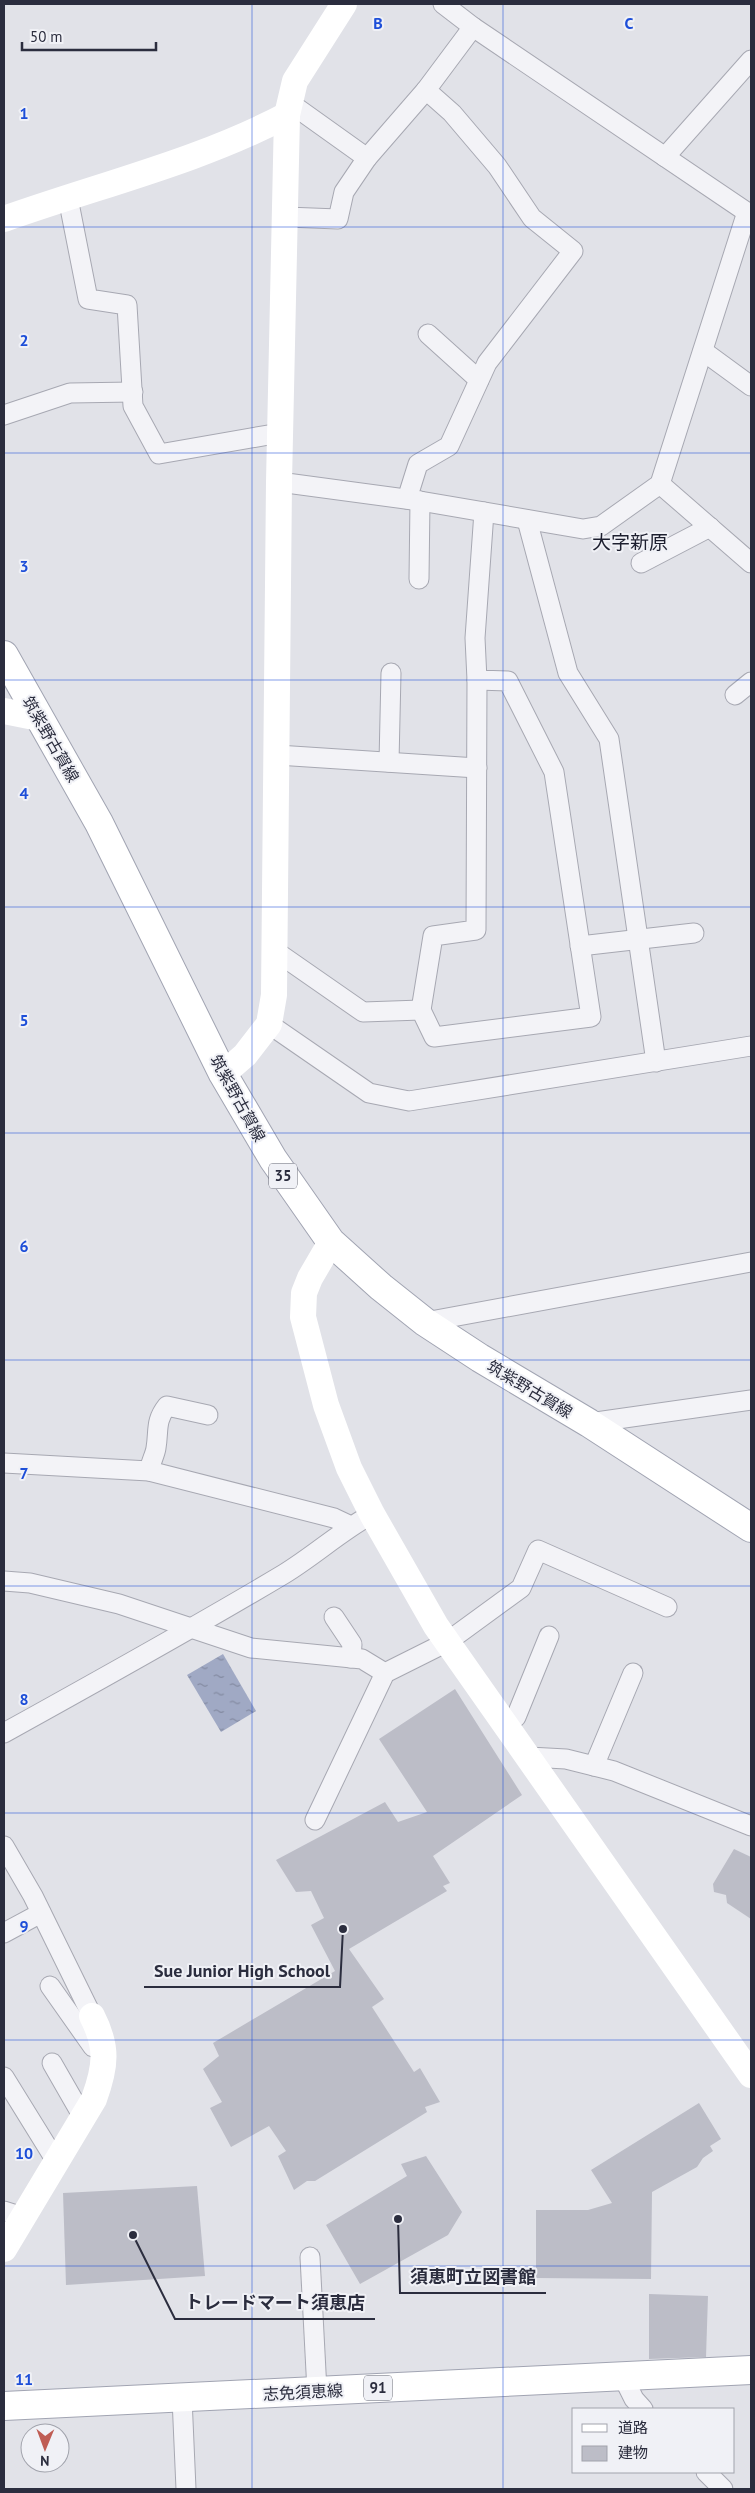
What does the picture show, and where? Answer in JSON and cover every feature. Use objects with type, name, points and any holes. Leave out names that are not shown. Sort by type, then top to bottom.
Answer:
[{"type":"main road","name":"筑紫野古賀線","points":[[4,655],[99,823],[223,1074],[272,1159],[331,1242],[381,1287],[425,1322],[480,1358],[589,1423],[751,1528]]},
{"type":"main road","name":"志免須恵線","points":[[4,2406],[622,2374],[751,2370]]},
{"type":"street","points":[[223,1074],[245,1055],[269,1024],[274,995],[279,482],[288,109],[295,81],[344,4]]},
{"type":"street","points":[[279,482],[413,500],[583,529],[601,526],[660,484],[749,214],[473,27],[443,4]]},
{"type":"street","points":[[286,217],[338,220],[344,192],[367,158],[426,90],[473,27]]},
{"type":"street","points":[[666,157],[751,60]]},
{"type":"street","points":[[419,580],[413,500],[418,464],[449,446],[487,363],[573,251],[532,218],[497,166],[452,113],[426,90]]},
{"type":"street","points":[[288,109],[367,158]]},
{"type":"street","points":[[4,219],[176,163],[258,130],[288,109]]},
{"type":"street","points":[[68,198],[88,299],[127,305],[133,406],[158,454],[280,433]]},
{"type":"street","points":[[428,334],[479,380]]},
{"type":"street","points":[[703,351],[751,386]]},
{"type":"street","points":[[4,416],[70,393],[132,392]]},
{"type":"street","points":[[660,484],[751,562]]},
{"type":"street","points":[[477,680],[508,681],[554,772],[590,1017],[434,1037],[421,1010],[433,936],[476,930],[477,680],[475,638],[484,512]]},
{"type":"street","points":[[527,520],[568,673],[609,739],[656,1062]]},
{"type":"street","points":[[642,563],[710,527]]},
{"type":"street","points":[[389,762],[391,673]]},
{"type":"street","points":[[735,695],[751,682]]},
{"type":"street","points":[[4,711],[39,718]]},
{"type":"street","points":[[277,755],[476,768]]},
{"type":"street","points":[[580,946],[694,933]]},
{"type":"street","points":[[281,955],[363,1012],[421,1010]]},
{"type":"street","points":[[269,1024],[369,1093],[409,1101],[751,1046]]},
{"type":"street","points":[[331,1242],[310,1278],[304,1293],[303,1317],[326,1405],[349,1468],[362,1520],[529,1757],[592,1852],[751,2076]]},
{"type":"street","points":[[425,1322],[751,1262]]},
{"type":"street","points":[[589,1423],[751,1400]]},
{"type":"street","points":[[149,1471],[151,1458],[156,1450],[159,1416],[167,1406],[208,1415]]},
{"type":"street","points":[[4,1463],[149,1471],[334,1518],[362,1520]]},
{"type":"street","points":[[4,1733],[194,1628],[301,1563],[362,1520]]},
{"type":"street","points":[[315,1820],[385,1673],[447,1642],[521,1588],[538,1550],[667,1607]]},
{"type":"street","points":[[4,1581],[58,1588],[119,1604],[251,1648],[362,1659],[385,1673]]},
{"type":"street","points":[[334,1617],[352,1644],[351,1658]]},
{"type":"street","points":[[506,1725],[516,1717],[549,1636]]},
{"type":"street","points":[[594,1766],[633,1673]]},
{"type":"street","points":[[529,1757],[566,1759],[614,1771],[751,1826]]},
{"type":"street","points":[[4,1846],[41,1913],[100,2032],[104,2049],[101,2080],[94,2098],[56,2162],[13,2214],[4,2250]]},
{"type":"street","points":[[4,1933],[41,1913]]},
{"type":"street","points":[[50,1986],[93,2047],[104,2049]]},
{"type":"street","points":[[52,2063],[82,2117]]},
{"type":"street","points":[[4,2077],[56,2162]]},
{"type":"street","points":[[310,2257],[317,2391]]},
{"type":"street","points":[[622,2374],[634,2399],[642,2408]]},
{"type":"street","points":[[182,2398],[186,2489]]},
{"type":"street","points":[[707,2473],[723,2489]]},
{"type":"water","points":[[223,1654],[256,1711],[221,1732],[187,1675]]},
{"type":"building","points":[[455,1689],[522,1795],[433,1856],[450,1883],[443,1886],[447,1891],[349,1949],[384,1999],[372,2007],[414,2072],[420,2068],[440,2102],[425,2107],[427,2112],[315,2181],[307,2181],[294,2190],[278,2156],[286,2151],[269,2126],[231,2147],[210,2108],[222,2102],[203,2069],[219,2056],[213,2043],[335,1971],[311,1925],[324,1918],[311,1891],[296,1892],[276,1860],[385,1802],[398,1822],[427,1812],[379,1739]]},
{"type":"building","points":[[734,1849],[751,1857],[751,1919],[727,1903],[726,1895],[714,1892],[713,1884]]},
{"type":"building","points":[[699,2103],[721,2139],[710,2146],[713,2151],[703,2158],[697,2167],[652,2192],[651,2279],[536,2278],[536,2210],[588,2210],[612,2203],[591,2170]]},
{"type":"building","points":[[426,2156],[462,2212],[448,2235],[360,2284],[326,2225],[407,2176],[401,2164]]},
{"type":"building","points":[[197,2186],[205,2276],[66,2285],[63,2193]]},
{"type":"building","points":[[649,2294],[708,2296],[706,2357],[649,2359]]},
{"type":"place","name":"Sue Junior High School","points":[[343,1929]]},
{"type":"place","name":"須恵町立図書館","points":[[398,2219]]},
{"type":"place","name":"トレードマート須恵店","points":[[133,2235]]},
{"type":"district","name":"大字新原","points":[[630,542]]}]
